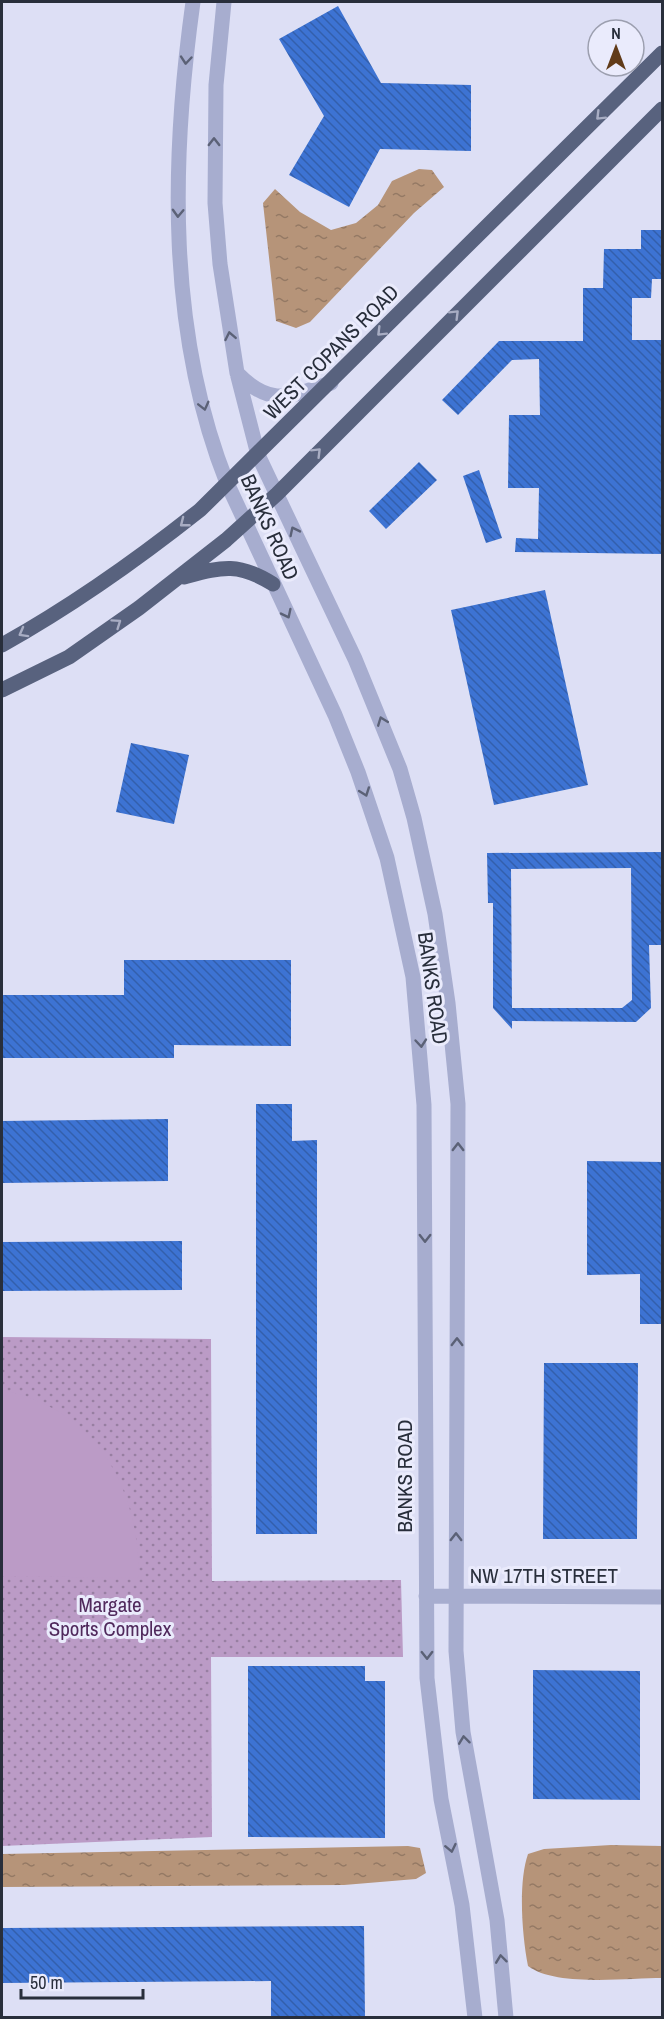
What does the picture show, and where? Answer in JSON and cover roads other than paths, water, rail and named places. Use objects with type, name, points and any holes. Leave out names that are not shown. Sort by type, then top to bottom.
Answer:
[{"type":"main road","name":"WEST COPANS ROAD","points":[[2,645],[45,621],[135,561],[200,510],[663,52]]},
{"type":"main road","points":[[2,690],[69,657],[178,579],[247,521],[277,494],[663,109]]},
{"type":"main road","points":[[178,579],[222,567],[234,567],[258,574],[273,584]]},
{"type":"street","name":"BANKS ROAD","points":[[193,2],[180,149],[179,266],[198,383],[217,458],[227,483],[247,521],[273,584],[335,715],[378,829],[402,917],[416,997],[424,1105],[427,1678],[441,1799],[460,1887],[475,2018]]},
{"type":"street","name":"BANKS ROAD","points":[[224,2],[216,85],[215,203],[220,264],[237,373],[258,455],[383,724],[414,818],[435,914],[448,1003],[458,1104],[456,1651],[469,1779],[496,1920],[506,2018]]},
{"type":"street","points":[[237,373],[249,385],[271,397],[296,394],[331,382]]},
{"type":"street","name":"NW 17TH STREET","points":[[426,1596],[663,1597]]},
{"type":"water","points":[[419,169],[432,170],[444,187],[414,213],[310,322],[296,328],[276,321],[263,203],[275,189],[300,212],[331,230],[356,223],[378,205],[392,181]]},
{"type":"water","points":[[611,1845],[662,1846],[662,1978],[573,1979],[540,1973],[528,1966],[524,1940],[522,1894],[528,1854],[544,1849]]},
{"type":"water","points":[[408,1846],[420,1848],[426,1873],[416,1879],[344,1885],[2,1887],[2,1854]]},
{"type":"park label","name":"Margate Sports Complex","points":[[110,1616]]}]
